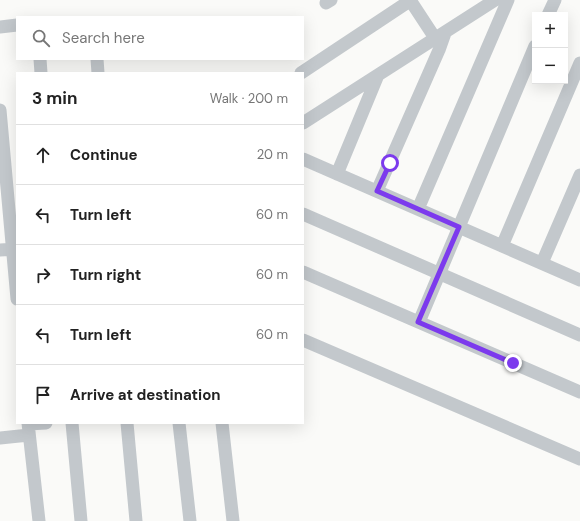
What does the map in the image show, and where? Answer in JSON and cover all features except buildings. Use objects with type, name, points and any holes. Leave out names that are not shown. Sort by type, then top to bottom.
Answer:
[{"type":"street","points":[[302,72],[411,0],[440,35],[439,50],[377,191]]},
{"type":"street","points":[[304,122],[495,0]]},
{"type":"street","points":[[418,209],[508,0]]},
{"type":"street","points":[[549,12],[554,0]]},
{"type":"street","points":[[0,27],[16,26]]},
{"type":"street","points":[[418,322],[534,48]]},
{"type":"street","points":[[40,60],[41,72]]},
{"type":"street","points":[[97,60],[98,72]]},
{"type":"street","points":[[502,246],[580,63]]},
{"type":"street","points":[[338,174],[378,75]]},
{"type":"street","points":[[0,110],[10,249],[16,293]]},
{"type":"street","points":[[304,159],[580,280]]},
{"type":"street","points":[[542,263],[580,175]]},
{"type":"street","points":[[304,214],[580,335]]},
{"type":"street","points":[[304,272],[580,392]]},
{"type":"street","points":[[304,340],[580,459]]},
{"type":"street","points":[[0,438],[42,424]]},
{"type":"street","points":[[72,424],[81,521]]},
{"type":"street","points":[[127,424],[136,521]]},
{"type":"street","points":[[179,424],[190,521]]},
{"type":"street","points":[[222,424],[233,521]]},
{"type":"street","points":[[28,428],[39,521]]},
{"type":"route","points":[[390,163],[377,191],[459,227],[418,322],[513,363]]}]
